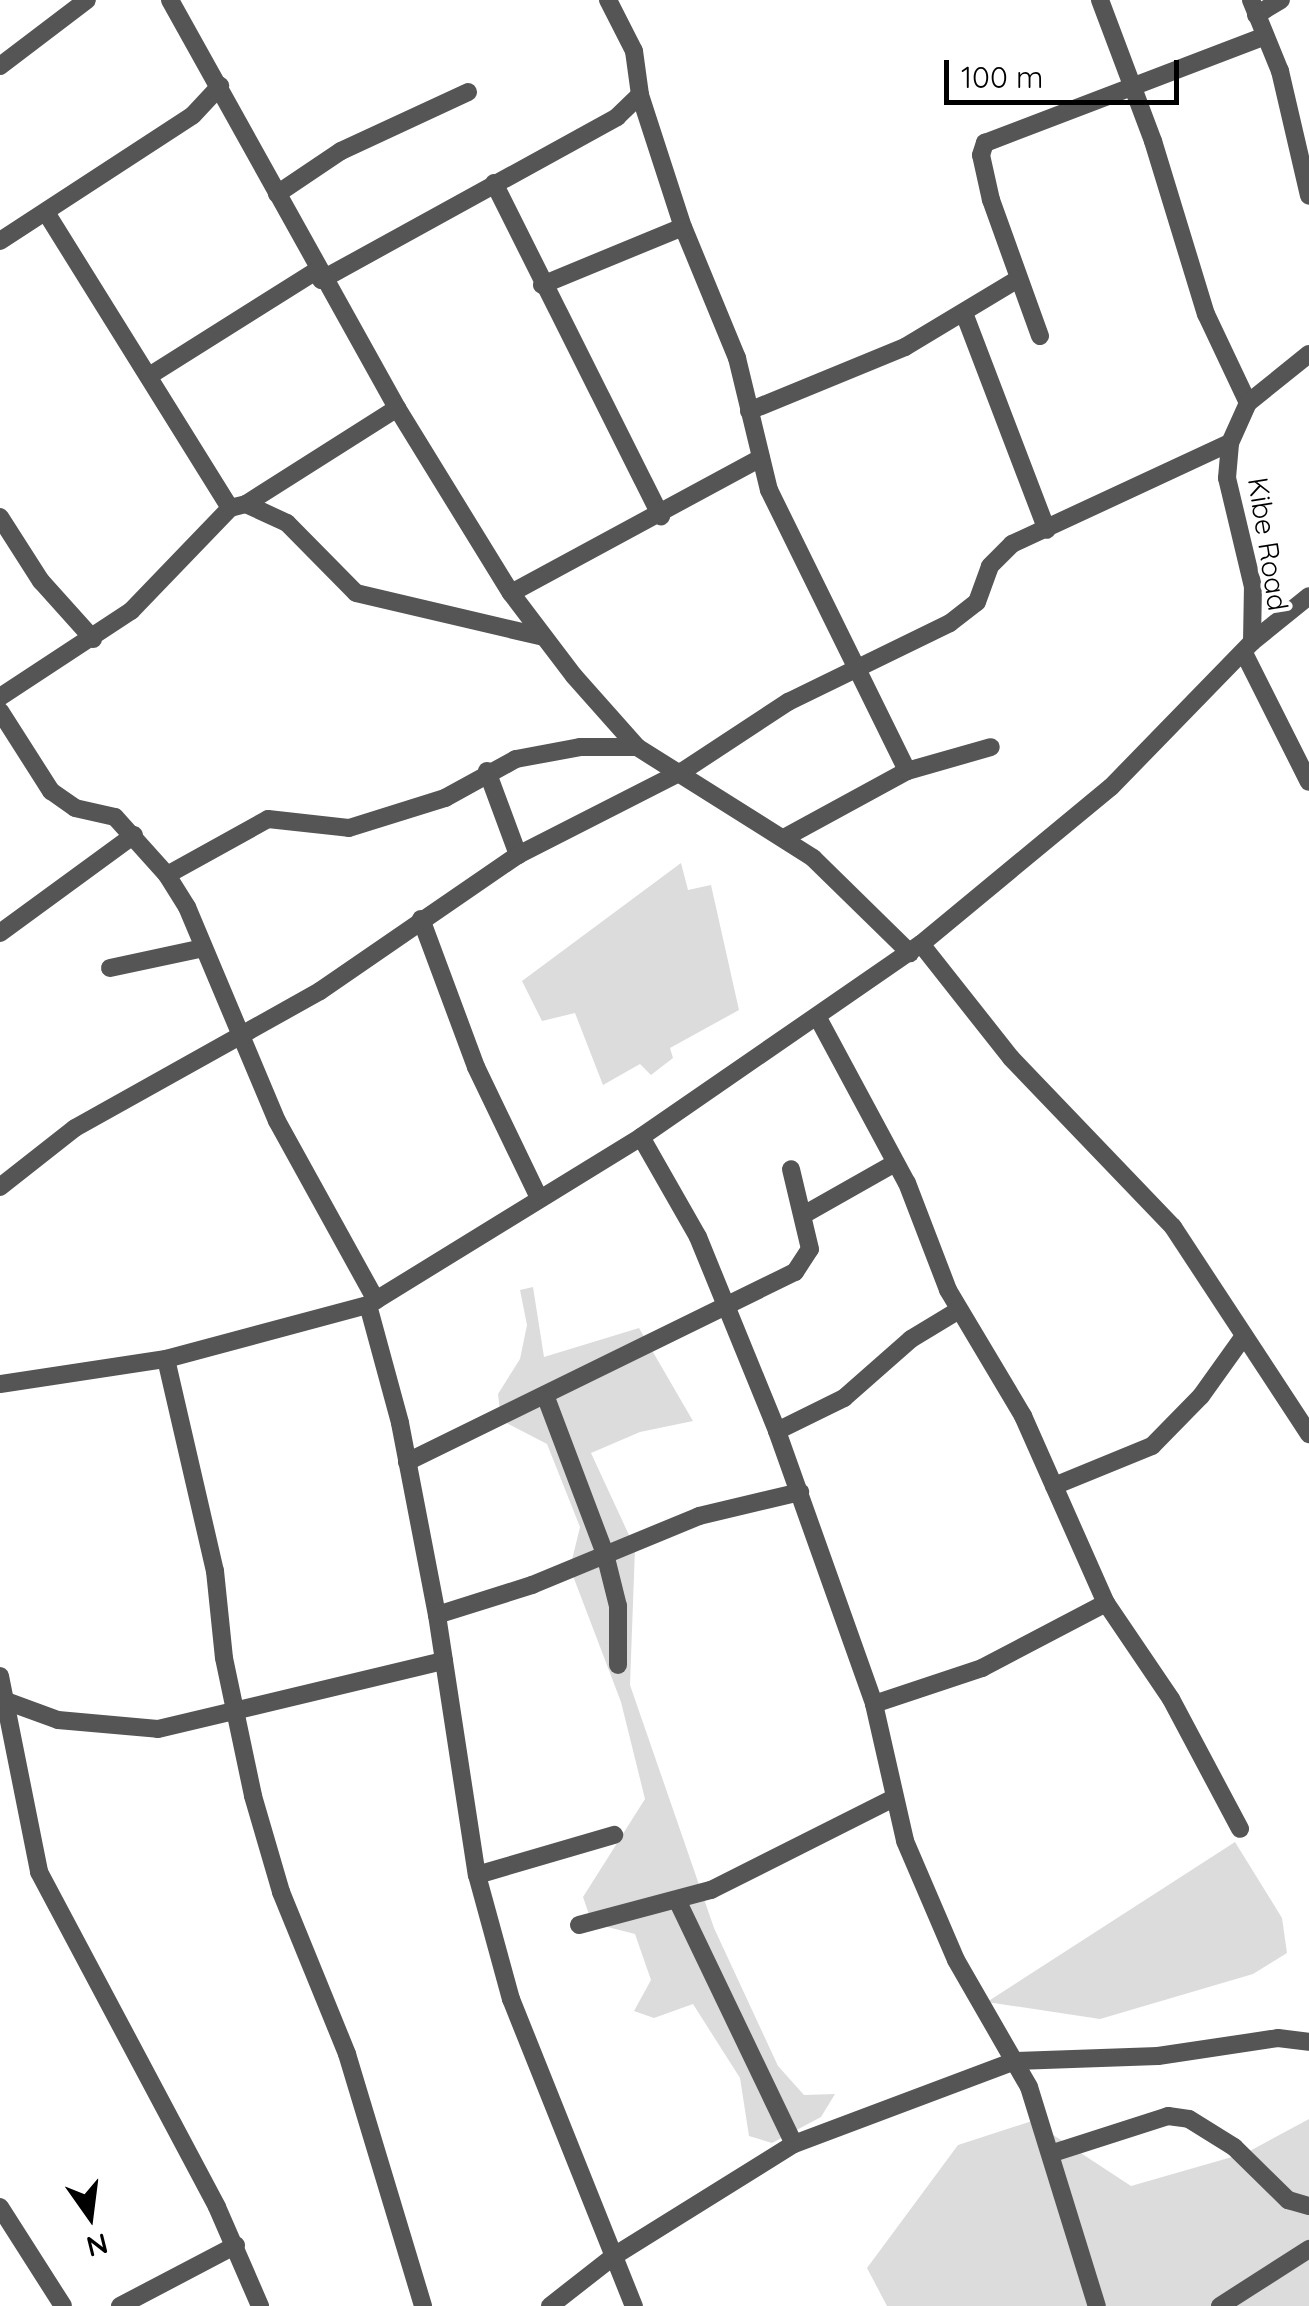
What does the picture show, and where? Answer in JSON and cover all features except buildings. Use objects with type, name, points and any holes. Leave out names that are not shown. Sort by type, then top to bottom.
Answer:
[{"type":"street","points":[[0,66],[86,0]]},
{"type":"street","points":[[170,0],[220,86],[318,276],[512,593],[544,637],[637,746],[683,771],[784,838],[841,881],[916,948],[1044,1094],[1148,1196],[1309,1434]]},
{"type":"street","points":[[608,0],[634,52],[640,95],[683,228],[733,344],[769,490],[907,772]]},
{"type":"street","points":[[1100,0],[1206,314],[1248,403]]},
{"type":"street","points":[[1281,0],[1253,8],[1304,141],[1309,196]]},
{"type":"street","points":[[1040,336],[984,174],[984,143],[1266,36]]},
{"type":"street","points":[[0,241],[193,114],[220,86]]},
{"type":"street","points":[[277,194],[340,151],[468,92]]},
{"type":"street","points":[[150,376],[318,276],[617,117],[640,95]]},
{"type":"street","points":[[193,114],[236,119]]},
{"type":"street","points":[[494,183],[661,516]]},
{"type":"street","points":[[46,214],[238,506],[287,524],[356,593],[544,637]]},
{"type":"street","points":[[542,285],[683,228]]},
{"type":"street","points":[[749,411],[844,375],[964,313],[1018,280]]},
{"type":"street","points":[[964,313],[1047,530]]},
{"type":"street","name":"Kibe Road","points":[[1248,647],[1253,587],[1232,509],[1230,443],[1248,403],[1309,354]]},
{"type":"street","points":[[0,697],[131,611],[238,506],[397,408]]},
{"type":"street","points":[[0,1187],[76,1128],[320,991],[420,918],[518,854],[683,771],[758,720],[970,610],[1000,552],[1230,443]]},
{"type":"street","points":[[512,593],[661,516],[761,458]]},
{"type":"street","points":[[0,516],[41,581],[93,639]]},
{"type":"street","points":[[0,1384],[166,1359],[372,1303],[641,1137],[916,948],[1111,788],[1248,647],[1309,596]]},
{"type":"street","points":[[1248,647],[1309,782]]},
{"type":"street","points":[[0,711],[60,799],[115,817],[167,875],[203,948],[277,1121],[372,1303],[437,1615],[477,1875],[512,1999],[634,2306]]},
{"type":"street","points":[[167,875],[254,824],[279,818],[349,828],[445,798],[487,772],[558,750],[637,746]]},
{"type":"street","points":[[784,838],[907,772],[992,747]]},
{"type":"street","points":[[487,772],[518,854]]},
{"type":"street","points":[[0,932],[134,835]]},
{"type":"street","points":[[420,918],[476,1067],[539,1198]]},
{"type":"street","points":[[110,968],[203,948]]},
{"type":"street","points":[[818,1018],[896,1162],[959,1310],[1008,1388],[1106,1602],[1171,1699],[1240,1830]]},
{"type":"street","points":[[641,1137],[698,1237],[777,1432],[874,1704],[892,1800],[936,1918],[1014,2062],[1053,2153],[1097,2306]]},
{"type":"street","points":[[805,1214],[896,1162]]},
{"type":"street","points":[[407,1462],[729,1309],[796,1272],[808,1258],[805,1214],[791,1169]]},
{"type":"street","points":[[777,1432],[844,1398],[910,1339],[959,1310]]},
{"type":"street","points":[[1054,1486],[1152,1446],[1200,1396],[1244,1336]]},
{"type":"street","points":[[166,1359],[215,1571],[233,1710],[281,1892],[347,2054],[421,2305]]},
{"type":"street","points":[[545,1395],[605,1554],[618,1606],[618,1665]]},
{"type":"street","points":[[437,1615],[699,1516],[800,1492]]},
{"type":"street","points":[[874,1704],[982,1668],[1106,1602]]},
{"type":"street","points":[[6,1701],[38,1716],[131,1728],[174,1727],[444,1661]]},
{"type":"street","points":[[0,1676],[39,1872],[236,2246],[260,2306]]},
{"type":"street","points":[[579,1925],[678,1902],[892,1800]]},
{"type":"street","points":[[477,1875],[614,1835]]},
{"type":"street","points":[[678,1902],[794,2144]]},
{"type":"street","points":[[550,2306],[614,2256],[794,2144],[1014,2062],[1158,2056],[1278,2038],[1309,2042]]},
{"type":"street","points":[[1053,2153],[1153,2120],[1188,2119],[1234,2147],[1288,2200],[1309,2206]]},
{"type":"street","points":[[0,2207],[63,2306]]},
{"type":"street","points":[[120,2306],[236,2246]]},
{"type":"street","points":[[1220,2306],[1309,2249]]},
{"type":"shaded area","points":[[681,863],[688,890],[711,885],[739,1010],[670,1048],[673,1058],[651,1075],[640,1064],[603,1085],[575,1013],[542,1021],[522,981]]},
{"type":"shaded area","points":[[533,1287],[544,1357],[639,1328],[693,1421],[640,1432],[591,1453],[635,1548],[630,1685],[714,1928],[778,2066],[804,2095],[835,2094],[821,2117],[772,2143],[749,2136],[740,2078],[693,2004],[654,2018],[634,2011],[651,1980],[635,1934],[592,1923],[583,1897],[645,1799],[621,1702],[570,1568],[580,1527],[547,1444],[501,1420],[498,1394],[520,1359],[527,1325],[520,1290]]},
{"type":"shaded area","points":[[1235,1842],[1282,1918],[1287,1953],[1253,1974],[1100,2019],[987,2002]]},
{"type":"shaded area","points":[[1309,2119],[1309,2306],[887,2306],[867,2268],[958,2145],[1032,2121],[1131,2186],[1246,2153]]}]
